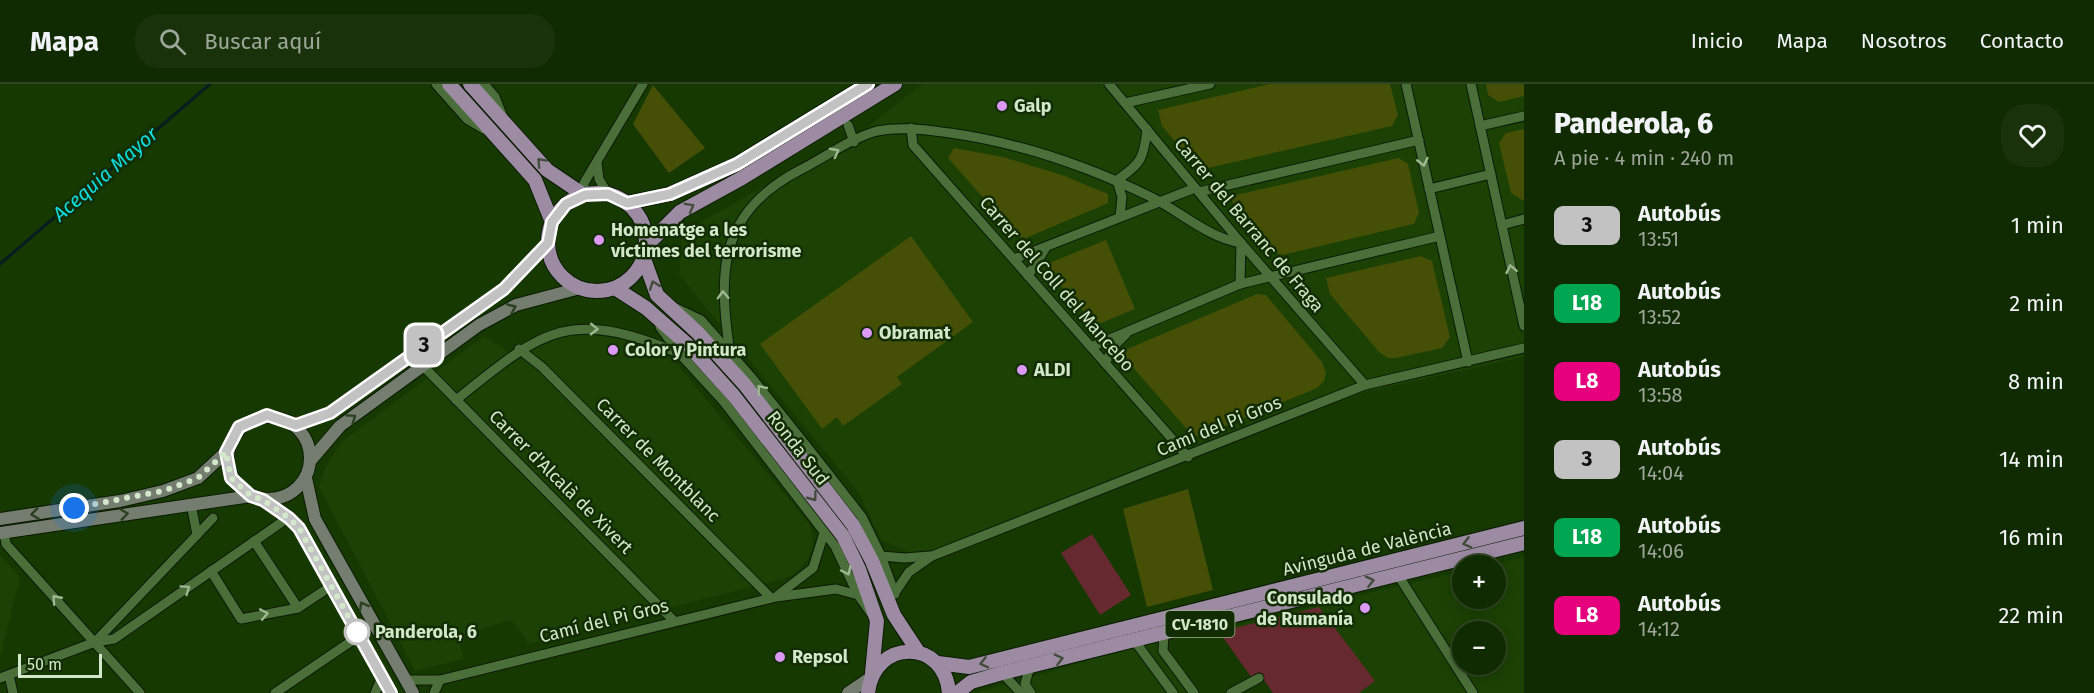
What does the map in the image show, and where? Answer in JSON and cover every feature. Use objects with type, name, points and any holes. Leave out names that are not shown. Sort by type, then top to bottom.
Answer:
[{"type":"main road","points":[[449,84],[535,180],[552,222]]},
{"type":"main road","points":[[470,84],[547,170],[584,195]]},
{"type":"main road","points":[[627,203],[670,194],[737,164],[868,84]]},
{"type":"main road","points":[[413,693],[315,519],[306,478],[311,460],[340,426],[479,325],[516,305],[580,288],[600,291],[615,288],[633,276],[645,252],[680,212],[742,178],[895,84]]},
{"type":"main road","points":[[580,288],[563,277],[552,262],[548,243],[552,222],[566,204],[584,195],[608,194],[627,203],[643,223],[645,252]]},
{"type":"main road","points":[[296,425],[330,413],[504,289],[548,243]]},
{"type":"main road","name":"Ronda Sud","points":[[645,252],[657,295],[671,306],[745,385],[853,525],[872,561],[894,615],[919,652]]},
{"type":"main road","name":"Ronda Sud","points":[[615,288],[646,308],[688,345],[734,396],[843,536],[859,569],[877,621],[868,693]]},
{"type":"main road","points":[[2,515],[120,501],[163,491],[198,478],[226,452],[239,427],[267,415],[296,425],[305,435],[311,460]]},
{"type":"main road","points":[[226,452],[231,478],[289,518],[299,528],[391,693]]},
{"type":"main road","points":[[2,532],[191,504],[288,495],[306,478]]},
{"type":"main road","name":"Avinguda de València","points":[[938,663],[969,667],[1524,528]]},
{"type":"main road","name":"Avinguda de València","points":[[957,693],[971,682],[1002,673],[1524,543]]},
{"type":"main road","points":[[848,693],[871,676],[884,659],[901,652],[919,652],[938,663],[948,680],[949,693]]},
{"type":"street","points":[[436,84],[467,119],[495,135]]},
{"type":"street","points":[[484,84],[495,97],[505,122]]},
{"type":"street","points":[[584,195],[584,183],[643,84]]},
{"type":"street","name":"Carrer del Barranc de Fraga","points":[[1109,84],[1241,243],[1365,385]]},
{"type":"street","points":[[1125,104],[1210,84]]},
{"type":"street","points":[[1406,84],[1468,362]]},
{"type":"street","points":[[1471,84],[1524,326]]},
{"type":"street","points":[[1480,126],[1524,116]]},
{"type":"street","points":[[848,125],[854,142]]},
{"type":"street","points":[[730,353],[722,292],[725,258],[737,228],[758,201],[790,176],[876,132],[911,128],[982,138],[1066,160],[1117,180],[1160,201],[1225,240],[1241,243],[1240,284]]},
{"type":"street","name":"Carrer del Coll del Mancebo","points":[[911,128],[913,145],[1188,457]]},
{"type":"street","points":[[1117,180],[1138,164],[1144,154],[1147,129]]},
{"type":"street","points":[[1014,260],[1160,201],[1197,190],[1419,140]]},
{"type":"street","points":[[597,163],[599,179],[608,194]]},
{"type":"street","points":[[1429,189],[1491,174]]},
{"type":"street","points":[[1117,180],[1122,197],[1120,218]]},
{"type":"street","points":[[1502,225],[1524,219]]},
{"type":"street","points":[[1091,347],[1240,284],[1440,236]]},
{"type":"street","points":[[1028,276],[1045,249]]},
{"type":"street","name":"Ronda Sud","points":[[671,306],[701,320],[862,517],[896,591],[894,615]]},
{"type":"street","points":[[646,308],[680,354],[724,402],[835,546],[858,595],[877,621]]},
{"type":"street","points":[[456,400],[519,349],[548,334],[596,328],[639,336],[680,354]]},
{"type":"street","points":[[1105,363],[1115,345],[1130,330]]},
{"type":"street","name":"Camí del Pi Gros","points":[[896,591],[909,572],[932,556],[1188,457],[1365,385],[1524,348]]},
{"type":"street","name":"Carrer de Montblanc","points":[[519,349],[543,367],[774,597]]},
{"type":"street","name":"Carrer d'Alcalà de Xivert","points":[[424,367],[674,621]]},
{"type":"street","points":[[191,504],[197,535]]},
{"type":"street","points":[[95,642],[213,518]]},
{"type":"street","points":[[13,693],[4,677],[95,642],[114,639],[289,518]]},
{"type":"street","points":[[2,532],[6,544],[140,693]]},
{"type":"street","name":"Camí del Pi Gros","points":[[774,597],[813,568],[824,533]]},
{"type":"street","points":[[254,541],[297,608]]},
{"type":"street","name":"Camí del Pi Gros","points":[[881,556],[905,558],[932,556]]},
{"type":"street","points":[[211,571],[241,619],[297,608],[331,586]]},
{"type":"street","points":[[1398,574],[1473,693]]},
{"type":"street","name":"Camí del Pi Gros","points":[[405,680],[440,680],[774,597],[836,589],[858,595]]},
{"type":"street","points":[[126,607],[138,622]]},
{"type":"street","points":[[1164,633],[1163,651],[1194,693]]},
{"type":"street","points":[[275,693],[359,636]]},
{"type":"street","points":[[1134,640],[1173,693]]},
{"type":"street","points":[[1030,666],[1025,684],[1031,693]]},
{"type":"street","points":[[1002,673],[1021,693]]},
{"type":"street","points":[[375,693],[382,676]]},
{"type":"street","points":[[1232,693],[1259,678]]},
{"type":"street","points":[[434,693],[440,680]]},
{"type":"shaded area","points":[[922,84],[1524,84],[1524,357],[1365,392],[917,556],[881,540],[859,493],[679,275],[683,232],[864,130]]},
{"type":"shaded area","points":[[581,333],[631,340],[653,348],[677,364],[808,522],[812,531],[813,545],[809,558],[795,574],[783,579],[529,644],[511,620],[458,636],[464,659],[415,671],[319,487],[325,468],[342,441],[484,336],[521,359],[533,349],[566,335]]},
{"type":"shaded area","points":[[1092,534],[1131,595],[1100,615],[1061,553]]},
{"type":"shaded area","points":[[0,555],[20,577],[0,658]]},
{"type":"shaded area","points":[[1524,557],[1524,693],[1279,693],[1225,627],[1452,573],[1452,609],[1506,609],[1506,561]]},
{"type":"shaded area","points":[[1319,607],[1375,681],[1359,693],[1273,693],[1259,673],[1252,678],[1219,632]]},
{"type":"shaded area","points":[[1157,641],[1196,693],[975,693]]},
{"type":"building","points":[[1270,84],[1390,84],[1398,115],[1392,126],[1208,168],[1194,164],[1162,126],[1158,110]]},
{"type":"building","points":[[1486,84],[1524,84],[1524,96],[1499,102],[1488,95]]},
{"type":"building","points":[[653,85],[705,148],[669,173],[633,124]]},
{"type":"building","points":[[1524,129],[1524,200],[1522,200],[1511,193],[1499,143],[1506,133]]},
{"type":"building","points":[[954,148],[1003,157],[1062,175],[1108,194],[1108,203],[1026,238],[1017,236],[948,158]]},
{"type":"building","points":[[1399,158],[1408,164],[1419,213],[1414,224],[1282,255],[1267,249],[1235,212],[1231,196]]},
{"type":"building","name":"Obramat","points":[[911,236],[973,322],[897,377],[902,384],[843,426],[837,417],[822,429],[760,344]]},
{"type":"building","points":[[1106,240],[1135,309],[1101,323],[1093,322],[1047,270],[1047,264]]},
{"type":"building","points":[[1421,256],[1432,261],[1450,337],[1442,348],[1388,358],[1379,352],[1330,294],[1326,278]]},
{"type":"building","points":[[1257,294],[1266,295],[1322,362],[1326,373],[1324,381],[1317,388],[1201,436],[1192,435],[1123,356],[1125,350]]},
{"type":"building","points":[[1188,489],[1213,590],[1147,607],[1123,509]]},
{"type":"waterway","name":"Acequia Mayor","points":[[0,264],[210,84]]},
{"type":"bus line","name":"3","points":[[391,693],[299,528],[263,500],[251,496],[231,478],[226,452],[239,427],[267,415],[296,425],[330,413],[504,289],[548,243],[552,222],[566,204],[585,195],[608,194],[627,203],[670,194],[737,164],[839,104],[868,84]]},
{"type":"place","name":"Galp","points":[[1002,106]]},
{"type":"place","name":"Homenatge a les víctimes del terrorisme","points":[[599,240]]},
{"type":"place","name":"Obramat","points":[[867,333]]},
{"type":"place","name":"Color y Pintura","points":[[613,350]]},
{"type":"place","name":"ALDI","points":[[1022,370]]},
{"type":"place","name":"Consulado de Rumanía","points":[[1365,608]]},
{"type":"place","name":"Panderola, 6","points":[[357,632]]},
{"type":"place","name":"Repsol","points":[[780,657]]},
{"type":"route","points":[[74,508],[163,491],[198,478],[226,452],[231,478],[251,496],[263,500],[299,528],[359,636],[357,632]]}]
